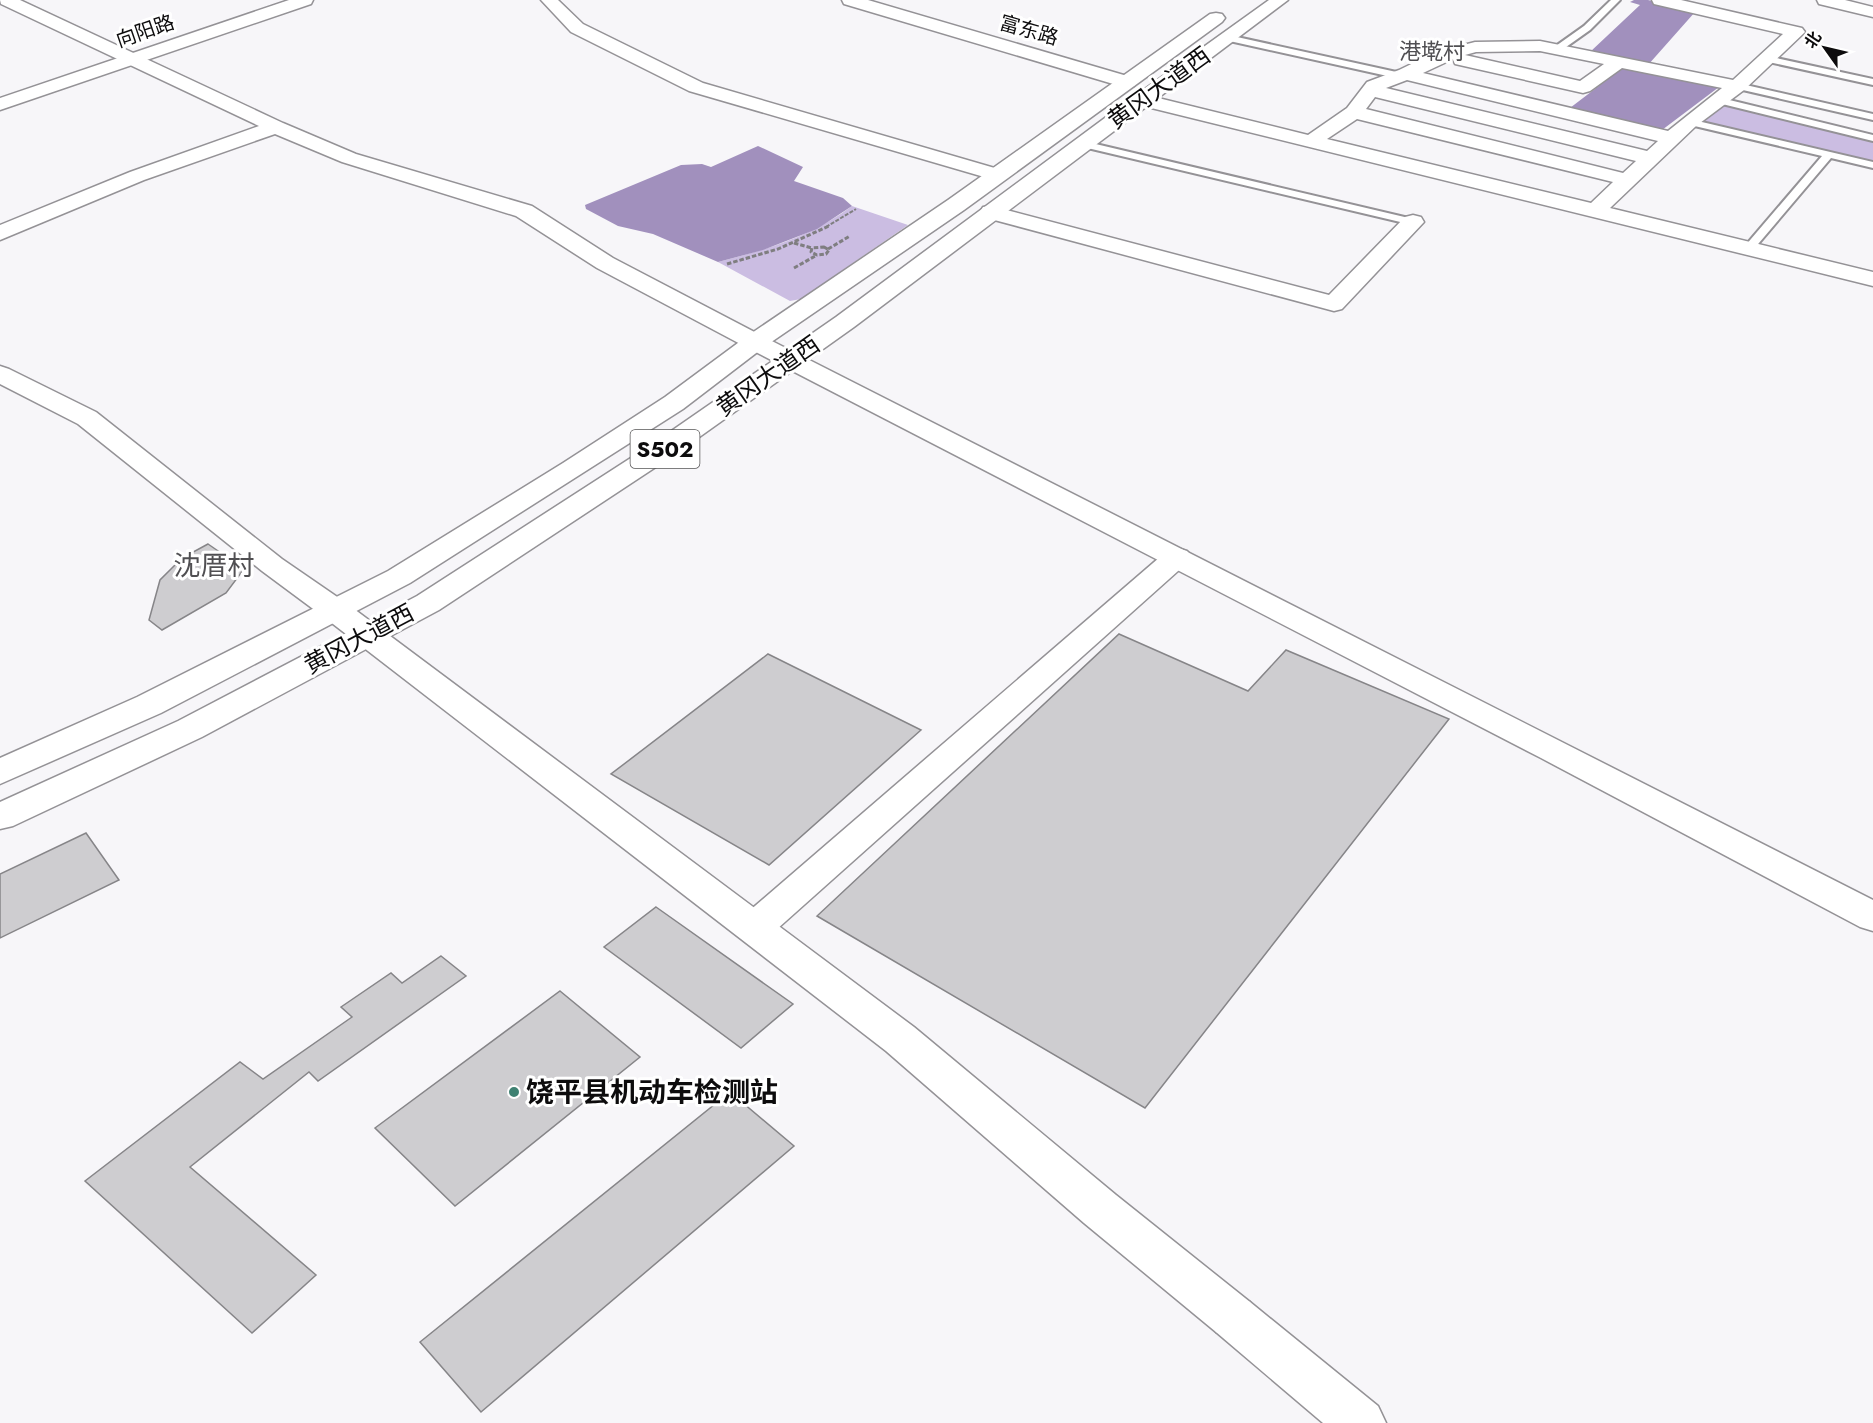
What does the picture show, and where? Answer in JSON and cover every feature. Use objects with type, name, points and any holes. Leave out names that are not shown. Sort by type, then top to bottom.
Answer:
[{"type":"street","points":[[7,0],[276,127],[349,158],[524,211],[605,263],[755,342],[1177,557],[1873,918]]},
{"type":"street","name":"向阳路","points":[[0,104],[305,0]]},
{"type":"street","points":[[549,0],[578,28],[696,87],[998,175]]},
{"type":"street","name":"富东路","points":[[850,0],[1135,91],[1313,140],[1873,279]]},
{"type":"street","name":"黄冈大道西","points":[[0,818],[190,729],[428,603],[664,449],[790,360],[1083,144],[1135,91],[1242,0]]},
{"type":"street","name":"黄冈大道西","points":[[0,772],[149,705],[399,577],[674,403],[755,342],[998,175],[1135,91],[1228,38],[1280,0]]},
{"type":"street","points":[[1596,210],[1689,122],[1737,86],[1796,32],[1665,0]]},
{"type":"street","points":[[1825,0],[1873,12]]},
{"type":"street","points":[[1313,140],[1354,112],[1374,86],[1442,56],[1484,47],[1540,46],[1737,86]]},
{"type":"street","points":[[1442,56],[1584,87],[1619,62]]},
{"type":"street","points":[[1403,75],[1672,138]]},
{"type":"street","points":[[1371,90],[1651,158]]},
{"type":"street","points":[[1354,112],[1628,180]]},
{"type":"street","points":[[5,227],[136,176],[276,127]]},
{"type":"street","points":[[991,212],[1334,304],[1413,222]]},
{"type":"street","points":[[0,374],[87,418],[272,565],[335,609],[900,1039],[1100,1209],[1361,1423]]},
{"type":"street","points":[[754,928],[1177,557]]},
{"type":"lane","points":[[1556,50],[1587,28],[1616,0]]},
{"type":"lane","points":[[1228,38],[1403,75]]},
{"type":"lane","points":[[1767,59],[1873,82]]},
{"type":"lane","points":[[1737,86],[1873,117]]},
{"type":"lane","points":[[1717,100],[1873,138]]},
{"type":"lane","points":[[1689,122],[1873,165]]},
{"type":"lane","points":[[1083,144],[1413,222]]},
{"type":"lane","points":[[1749,248],[1828,155]]},
{"type":"path","points":[[727,264],[794,243],[838,221],[856,209]]},
{"type":"path","points":[[794,268],[817,255],[828,253],[828,249],[850,236]]},
{"type":"path","points":[[794,243],[828,249]]},
{"type":"path","points":[[812,248],[811,252],[817,255]]},
{"type":"shaded area","points":[[1648,0],[1695,12],[1648,65],[1590,52],[1640,5],[1630,2]]},
{"type":"shaded area","points":[[1625,66],[1719,87],[1658,133],[1566,111]]},
{"type":"shaded area","points":[[1725,105],[1873,141],[1873,163],[1702,123]]},
{"type":"shaded area","points":[[758,146],[803,167],[794,181],[843,198],[852,206],[817,229],[763,250],[718,262],[653,234],[618,226],[586,209],[585,205],[681,165],[702,164],[711,167]]},
{"type":"shaded area","points":[[852,206],[908,225],[801,299],[790,301],[718,262],[788,241],[820,226]]},
{"type":"building","points":[[208,544],[244,569],[226,593],[162,630],[149,620],[160,580],[182,558]]},
{"type":"building","points":[[1119,634],[1248,691],[1286,650],[1449,719],[1145,1108],[817,916]]},
{"type":"building","points":[[768,654],[921,730],[769,865],[611,774]]},
{"type":"building","points":[[86,833],[119,880],[0,938],[0,874]]},
{"type":"building","points":[[656,907],[793,1004],[741,1048],[604,947]]},
{"type":"building","points":[[441,956],[466,976],[318,1081],[309,1072],[190,1167],[316,1275],[252,1333],[85,1181],[240,1062],[263,1079],[352,1017],[341,1007],[391,973],[402,983]]},
{"type":"building","points":[[560,991],[640,1057],[455,1206],[375,1128]]},
{"type":"building","points":[[730,1092],[794,1146],[481,1412],[420,1342]]},
{"type":"place","name":"饶平县机动车检测站","points":[[514,1092]]},
{"type":"district","name":"港墘村","points":[[1432,51]]},
{"type":"district","name":"沈厝村","points":[[214,566]]}]
